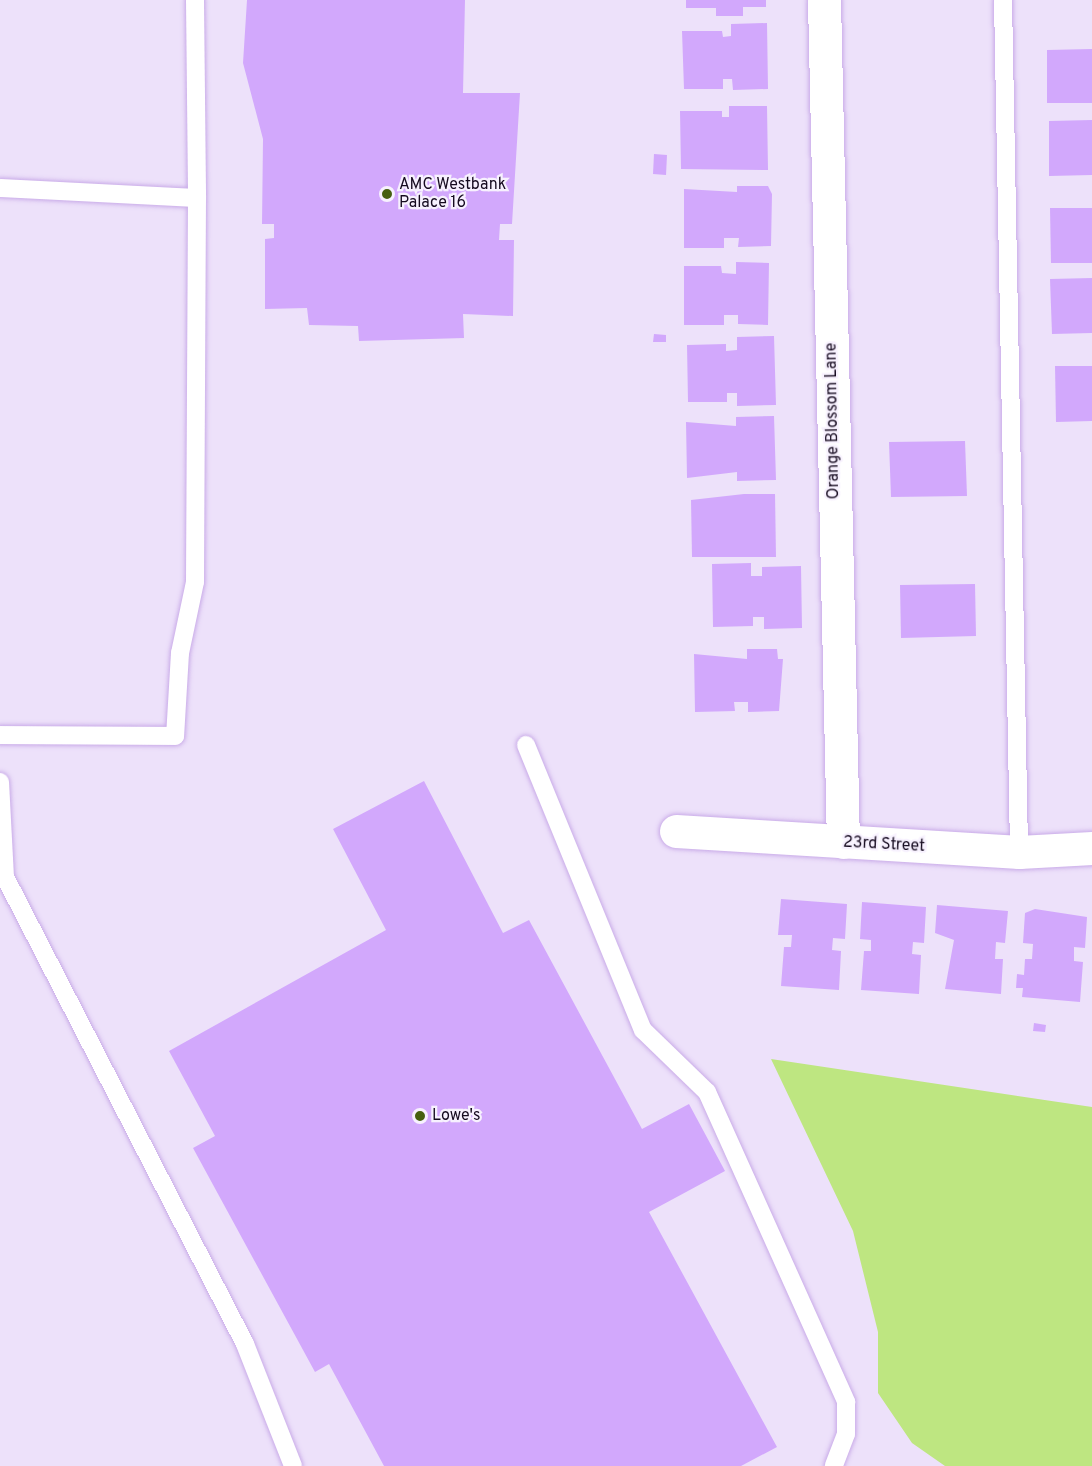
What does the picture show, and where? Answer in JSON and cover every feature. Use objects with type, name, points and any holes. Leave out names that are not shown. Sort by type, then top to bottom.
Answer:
[{"type":"street","name":"Orange Blossom Lane","points":[[824,0],[843,842]]},
{"type":"street","name":"23rd Street","points":[[676,831],[1019,852],[1092,848]]},
{"type":"lane","points":[[0,735],[176,736],[180,653],[195,582],[197,198],[195,0]]},
{"type":"lane","points":[[1003,0],[1019,852]]},
{"type":"lane","points":[[0,188],[197,198]]},
{"type":"lane","points":[[526,745],[643,1030],[707,1092],[846,1402],[846,1434],[834,1466]]},
{"type":"lane","points":[[0,782],[5,877],[20,911],[245,1344],[293,1466]]},
{"type":"green space","points":[[771,1059],[1092,1107],[1092,1466],[945,1466],[912,1443],[878,1393],[878,1332],[853,1231]]},
{"type":"building","name":"AMC Westbank Palace 16","points":[[247,0],[465,0],[463,93],[520,93],[512,224],[500,224],[499,240],[514,240],[513,316],[463,314],[464,338],[359,341],[358,326],[309,325],[307,308],[265,309],[265,239],[274,238],[274,224],[262,224],[263,139],[243,63]]},
{"type":"building","points":[[686,0],[766,0],[766,7],[743,7],[743,16],[716,16],[716,8],[686,8]]},
{"type":"building","points":[[767,23],[768,89],[733,90],[732,79],[723,79],[723,89],[684,89],[682,31],[722,31],[723,37],[731,36],[731,24]]},
{"type":"building","points":[[1092,49],[1092,103],[1047,103],[1047,50]]},
{"type":"building","points":[[729,106],[767,106],[768,170],[681,169],[680,111],[722,111],[722,117],[729,117]]},
{"type":"building","points":[[1092,120],[1092,175],[1049,176],[1049,121]]},
{"type":"building","points":[[654,154],[667,155],[666,175],[653,174]]},
{"type":"building","points":[[737,186],[768,186],[772,194],[771,246],[738,247],[739,238],[724,238],[724,248],[684,248],[684,189],[737,192]]},
{"type":"building","points":[[1050,208],[1092,208],[1092,263],[1051,263]]},
{"type":"building","points":[[736,262],[769,263],[768,325],[738,324],[738,315],[724,315],[724,325],[684,325],[684,266],[721,266],[722,273],[736,274]]},
{"type":"building","points":[[1092,278],[1092,333],[1052,334],[1050,279]]},
{"type":"building","points":[[654,334],[666,335],[666,342],[653,342]]},
{"type":"building","points":[[774,336],[776,405],[737,406],[737,393],[727,393],[727,402],[688,402],[687,345],[726,344],[726,351],[737,350],[737,337]]},
{"type":"building","points":[[1055,366],[1092,366],[1092,421],[1056,422]]},
{"type":"building","points":[[774,416],[776,480],[737,481],[737,472],[687,478],[686,422],[736,426],[736,417]]},
{"type":"building","points":[[965,441],[967,496],[891,497],[889,442]]},
{"type":"building","points":[[744,494],[775,494],[776,557],[692,557],[691,500]]},
{"type":"building","points":[[751,563],[751,576],[762,576],[762,567],[801,566],[802,628],[764,629],[764,617],[753,617],[753,626],[713,627],[712,564]]},
{"type":"building","points":[[975,584],[976,636],[901,638],[900,585]]},
{"type":"building","points":[[747,649],[777,649],[778,659],[783,659],[779,711],[748,712],[748,702],[734,702],[735,711],[695,712],[694,654],[747,659]]},
{"type":"building","name":"Lowe's","points":[[424,781],[503,933],[529,920],[642,1129],[689,1104],[725,1171],[649,1212],[777,1447],[741,1466],[384,1466],[329,1364],[315,1372],[193,1148],[215,1136],[169,1051],[386,930],[333,829]]},
{"type":"building","points":[[781,899],[847,904],[845,939],[833,938],[832,950],[841,951],[839,990],[781,986],[784,947],[791,947],[792,935],[778,935]]},
{"type":"building","points":[[862,902],[926,907],[924,943],[913,942],[912,954],[921,955],[919,994],[861,990],[864,951],[871,951],[871,940],[860,939]]},
{"type":"building","points":[[937,905],[1008,911],[1005,943],[996,942],[995,959],[1003,959],[1001,994],[945,989],[954,940],[935,933]]},
{"type":"building","points":[[1035,909],[1087,917],[1085,948],[1074,947],[1074,961],[1083,962],[1080,1002],[1022,997],[1023,988],[1016,988],[1017,974],[1024,975],[1025,959],[1032,959],[1033,944],[1023,943],[1025,913]]},
{"type":"building","points":[[1034,1023],[1046,1025],[1045,1032],[1033,1031]]},
{"type":"place","name":"AMC Westbank Palace 16","points":[[387,194]]},
{"type":"place","name":"Lowe's","points":[[420,1116]]}]
